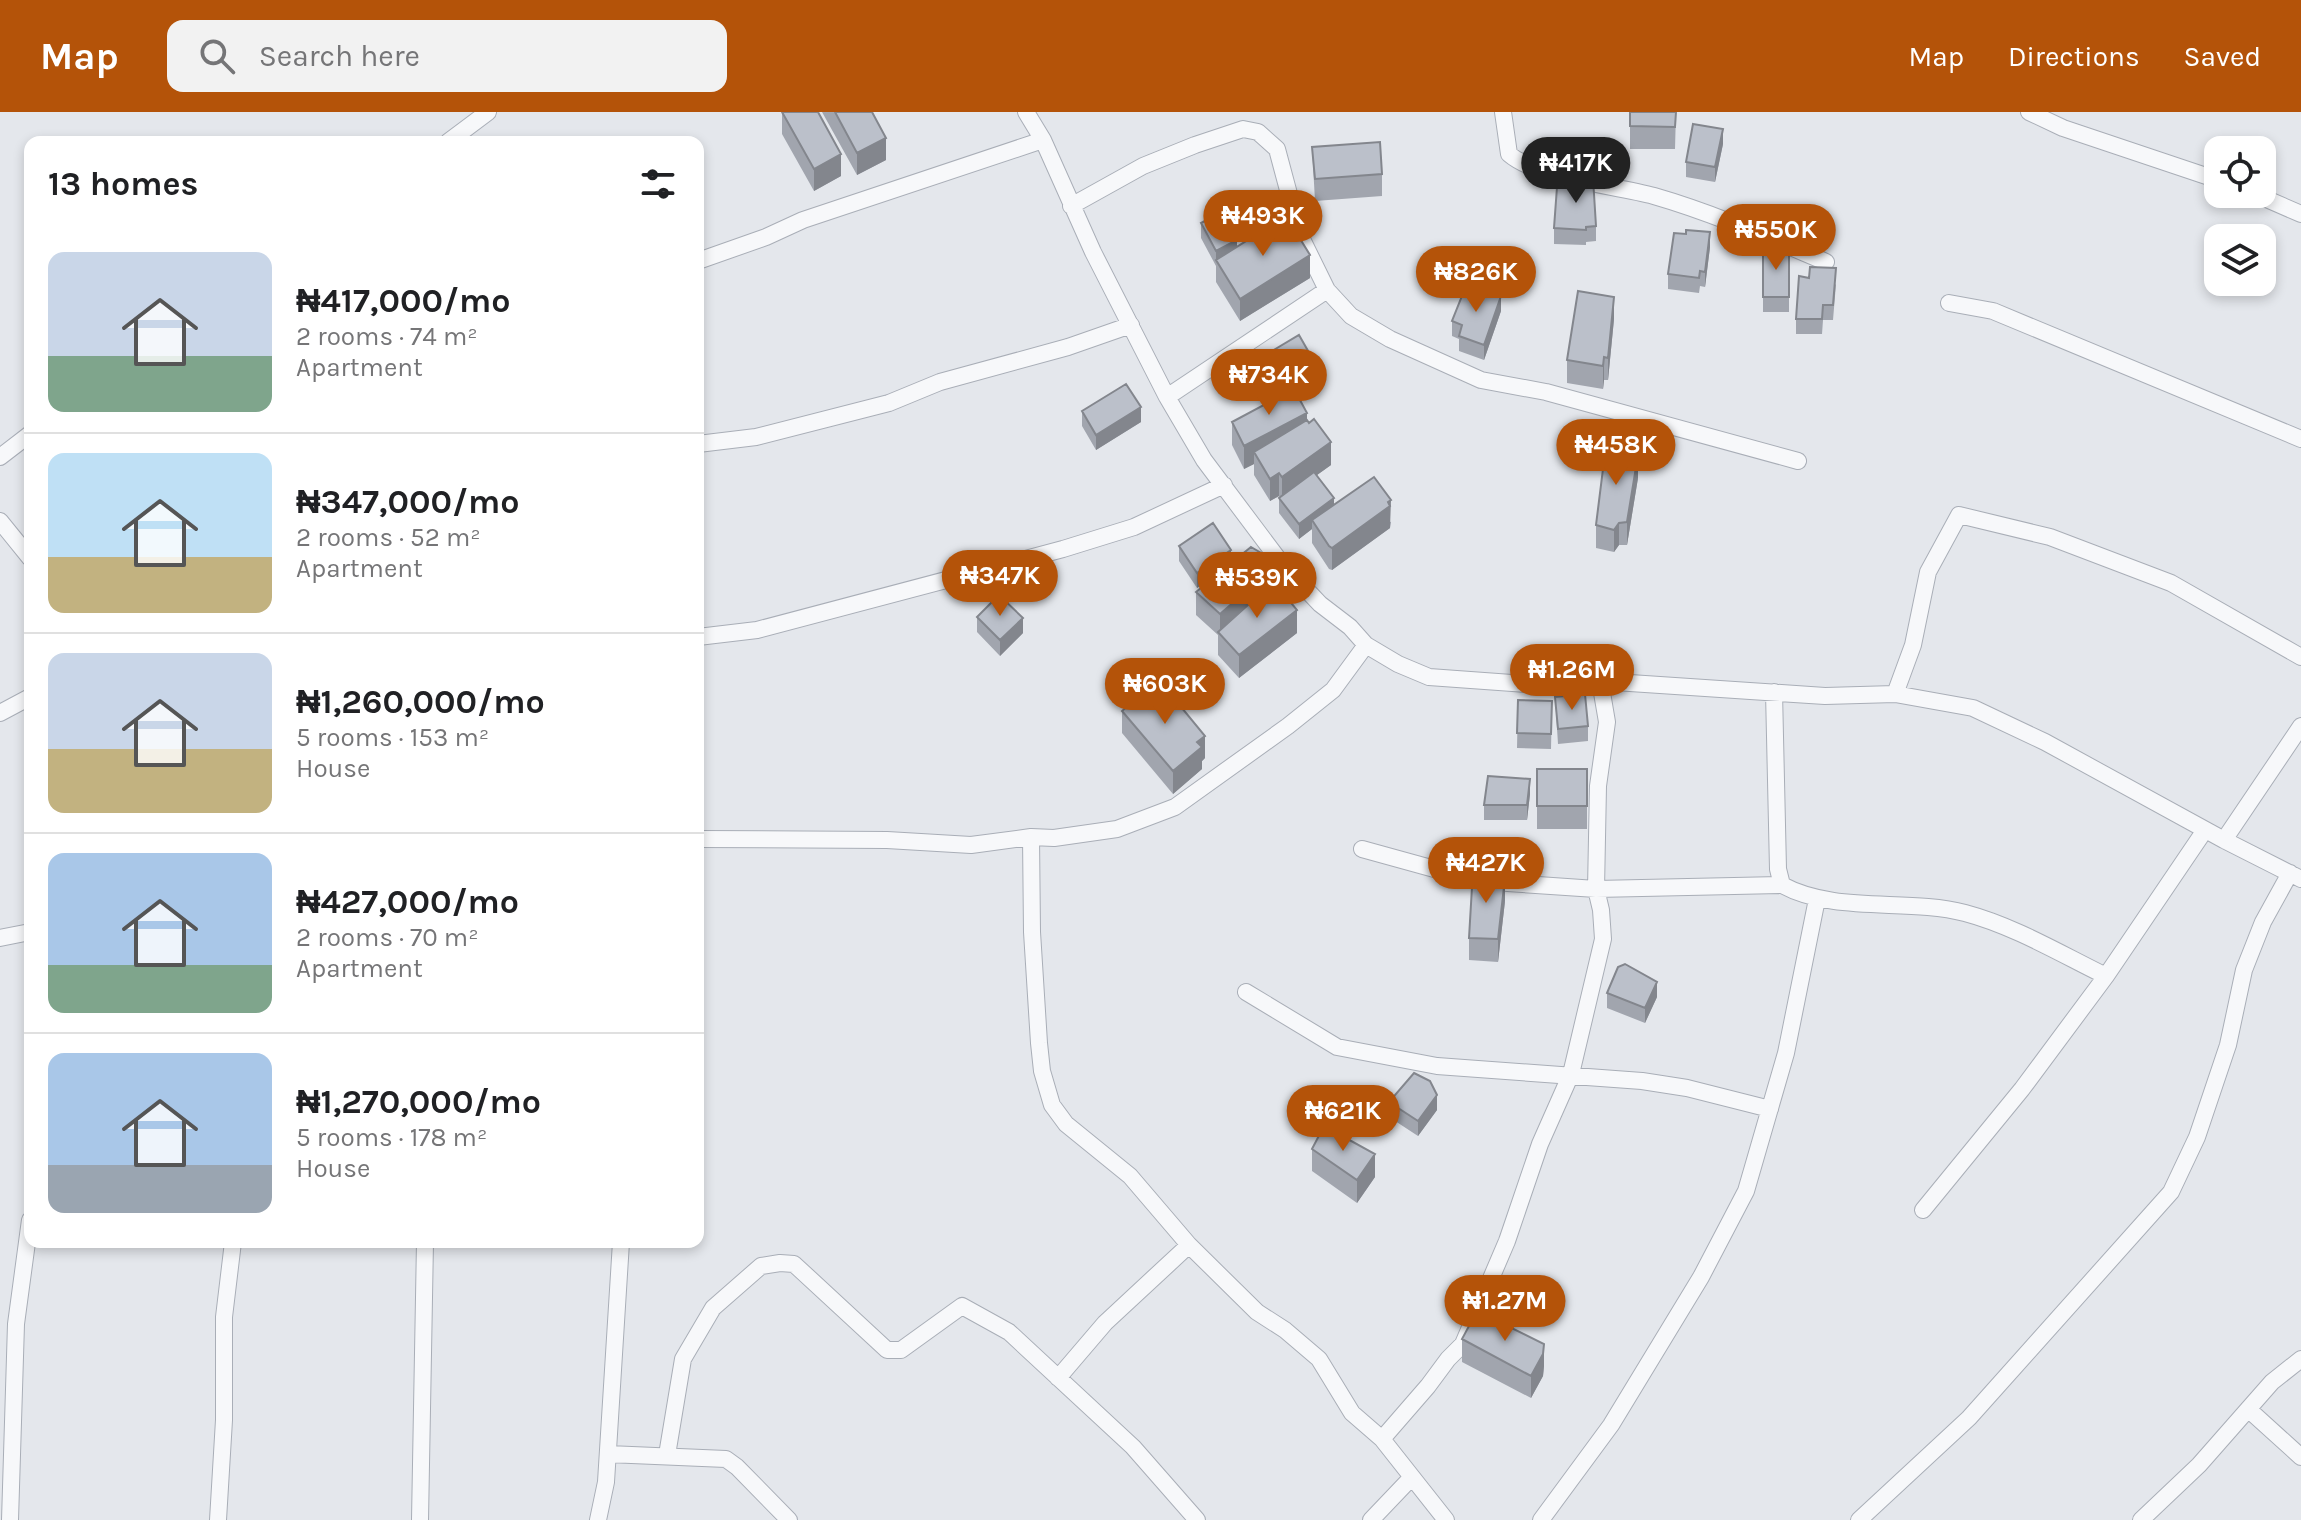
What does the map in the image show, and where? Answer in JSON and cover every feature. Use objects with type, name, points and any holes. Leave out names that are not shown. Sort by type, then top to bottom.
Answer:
[{"type":"street","points":[[456,136],[488,112]]},
{"type":"street","points":[[1026,112],[1043,140],[1071,206],[1167,397],[1204,460],[1282,564],[1320,604],[1350,627],[1366,645],[1398,664],[1429,677],[1541,685],[1600,681],[1825,696],[1895,694],[1973,708],[2045,742],[2296,876],[2263,922],[2244,970],[2228,1045],[2197,1137],[2171,1192],[1969,1418],[1859,1520]]},
{"type":"street","points":[[1503,112],[1509,154],[1520,163],[1555,175],[1611,185],[1696,209],[1826,262]]},
{"type":"street","points":[[2029,112],[2063,128],[2204,175]]},
{"type":"street","points":[[1071,206],[1143,166],[1195,145],[1243,129],[1258,132],[1277,149],[1300,235],[1327,290],[1351,316],[1390,339],[1481,380],[1546,392],[1798,461]]},
{"type":"street","points":[[704,259],[803,220],[1043,140]]},
{"type":"street","points":[[2276,203],[2301,214]]},
{"type":"street","points":[[1167,397],[1327,290]]},
{"type":"street","points":[[1949,303],[1993,311],[2301,439]]},
{"type":"street","points":[[704,443],[756,437],[889,403],[940,382],[1068,347],[1131,325]]},
{"type":"street","points":[[0,457],[24,439]]},
{"type":"street","points":[[704,636],[757,630],[1063,549],[1134,527],[1224,485]]},
{"type":"street","points":[[1895,694],[1913,645],[1928,572],[1959,515],[2038,533],[2171,583],[2301,657]]},
{"type":"street","points":[[0,521],[24,551]]},
{"type":"street","points":[[704,839],[872,840],[971,845],[1117,829],[1175,807],[1288,726],[1333,690],[1366,645]]},
{"type":"street","points":[[1382,1439],[1463,1344],[1507,1241],[1540,1144],[1571,1074],[1603,939],[1596,889],[1598,786],[1607,722],[1600,681]]},
{"type":"street","points":[[1774,692],[1778,869],[1782,885]]},
{"type":"street","points":[[0,713],[24,700]]},
{"type":"street","points":[[2224,840],[2301,726]]},
{"type":"street","points":[[1923,1210],[2022,1089],[2106,976],[2205,830]]},
{"type":"street","points":[[1031,837],[1032,932],[1039,1043],[1042,1071],[1052,1105],[1066,1124],[1130,1176],[1189,1245],[1257,1312],[1285,1330],[1319,1359],[1352,1413],[1382,1439],[1446,1520]]},
{"type":"street","points":[[1362,849],[1478,881],[1596,889],[1782,885],[1817,899],[1924,906],[1964,913],[2005,928],[2106,976]]},
{"type":"street","points":[[1541,1520],[1611,1425],[1701,1277],[1746,1191],[1786,1053],[1817,899]]},
{"type":"street","points":[[0,938],[24,933]]},
{"type":"street","points":[[1246,992],[1337,1047],[1437,1066],[1642,1081],[1687,1088],[1770,1109]]},
{"type":"street","points":[[1058,1378],[1105,1323],[1189,1245]]},
{"type":"street","points":[[10,1520],[16,1324],[26,1248]]},
{"type":"street","points":[[218,1520],[224,1420],[224,1317],[232,1248]]},
{"type":"street","points":[[420,1520],[425,1248]]},
{"type":"street","points":[[598,1520],[608,1454],[621,1248]]},
{"type":"street","points":[[667,1455],[683,1359],[713,1308],[761,1266],[794,1264],[887,1350],[901,1350],[962,1306],[1009,1332],[1133,1447],[1197,1520]]},
{"type":"street","points":[[2141,1520],[2199,1465],[2272,1382],[2301,1359]]},
{"type":"street","points":[[2248,1409],[2301,1457]]},
{"type":"street","points":[[608,1454],[726,1459],[789,1520]]},
{"type":"street","points":[[1371,1520],[1412,1477]]},
{"type":"building","points":[[782,112],[818,112],[841,154],[814,169]]},
{"type":"building","points":[[835,112],[872,112],[886,138],[857,153]]},
{"type":"building","points":[[1630,112],[1676,112],[1675,127],[1630,126]]},
{"type":"building","points":[[1693,124],[1723,129],[1715,167],[1686,162]]},
{"type":"building","points":[[1380,142],[1382,174],[1315,179],[1312,147]]},
{"type":"building","points":[[1593,178],[1596,226],[1586,227],[1586,230],[1554,228],[1557,187],[1568,187],[1568,179]]},
{"type":"building","points":[[1222,212],[1237,240],[1216,251],[1201,223]]},
{"type":"building","points":[[1286,216],[1310,255],[1240,299],[1216,260]]},
{"type":"building","points":[[1686,230],[1710,232],[1705,272],[1700,271],[1699,278],[1668,274],[1674,233],[1686,234]]},
{"type":"building","points":[[1763,248],[1789,248],[1789,297],[1763,297]]},
{"type":"building","points":[[1810,267],[1836,268],[1833,305],[1823,305],[1822,319],[1796,319],[1799,276],[1809,278]]},
{"type":"building","points":[[1466,286],[1501,296],[1484,345],[1459,336],[1462,325],[1452,321]]},
{"type":"building","points":[[1578,291],[1614,297],[1608,358],[1604,357],[1603,366],[1567,360]]},
{"type":"building","points":[[1299,335],[1320,372],[1293,388],[1272,351]]},
{"type":"building","points":[[1126,384],[1141,407],[1096,435],[1082,411]]},
{"type":"building","points":[[1294,389],[1307,413],[1244,446],[1232,422]]},
{"type":"building","points":[[1314,419],[1331,442],[1282,477],[1279,473],[1270,479],[1254,452],[1307,420],[1309,423]]},
{"type":"building","points":[[1606,445],[1638,455],[1627,522],[1619,523],[1614,530],[1596,525]]},
{"type":"building","points":[[1314,472],[1334,498],[1299,524],[1279,498]]},
{"type":"building","points":[[1374,477],[1391,500],[1388,502],[1390,506],[1332,548],[1312,520]]},
{"type":"building","points":[[1213,523],[1231,550],[1197,573],[1179,546]]},
{"type":"building","points":[[1251,547],[1268,557],[1274,567],[1220,614],[1196,592]]},
{"type":"building","points":[[1269,586],[1274,592],[1279,588],[1297,610],[1239,655],[1218,632]]},
{"type":"building","points":[[999,595],[1023,618],[1000,640],[977,617]]},
{"type":"building","points":[[1163,685],[1205,736],[1197,742],[1202,747],[1173,771],[1122,711],[1150,687],[1154,692]]},
{"type":"building","points":[[1585,694],[1588,726],[1558,729],[1555,697]]},
{"type":"building","points":[[1518,700],[1552,701],[1551,734],[1517,733]]},
{"type":"building","points":[[1537,769],[1587,769],[1587,806],[1537,806]]},
{"type":"building","points":[[1488,776],[1530,779],[1527,805],[1484,805]]},
{"type":"building","points":[[1473,870],[1501,873],[1505,878],[1498,939],[1469,938]]},
{"type":"building","points":[[1625,964],[1657,982],[1645,1008],[1607,993],[1618,967]]},
{"type":"building","points":[[1414,1073],[1430,1081],[1437,1095],[1418,1121],[1389,1102]]},
{"type":"building","points":[[1324,1126],[1375,1154],[1357,1180],[1312,1149]]},
{"type":"building","points":[[1477,1311],[1544,1344],[1543,1354],[1531,1376],[1462,1339]]}]
